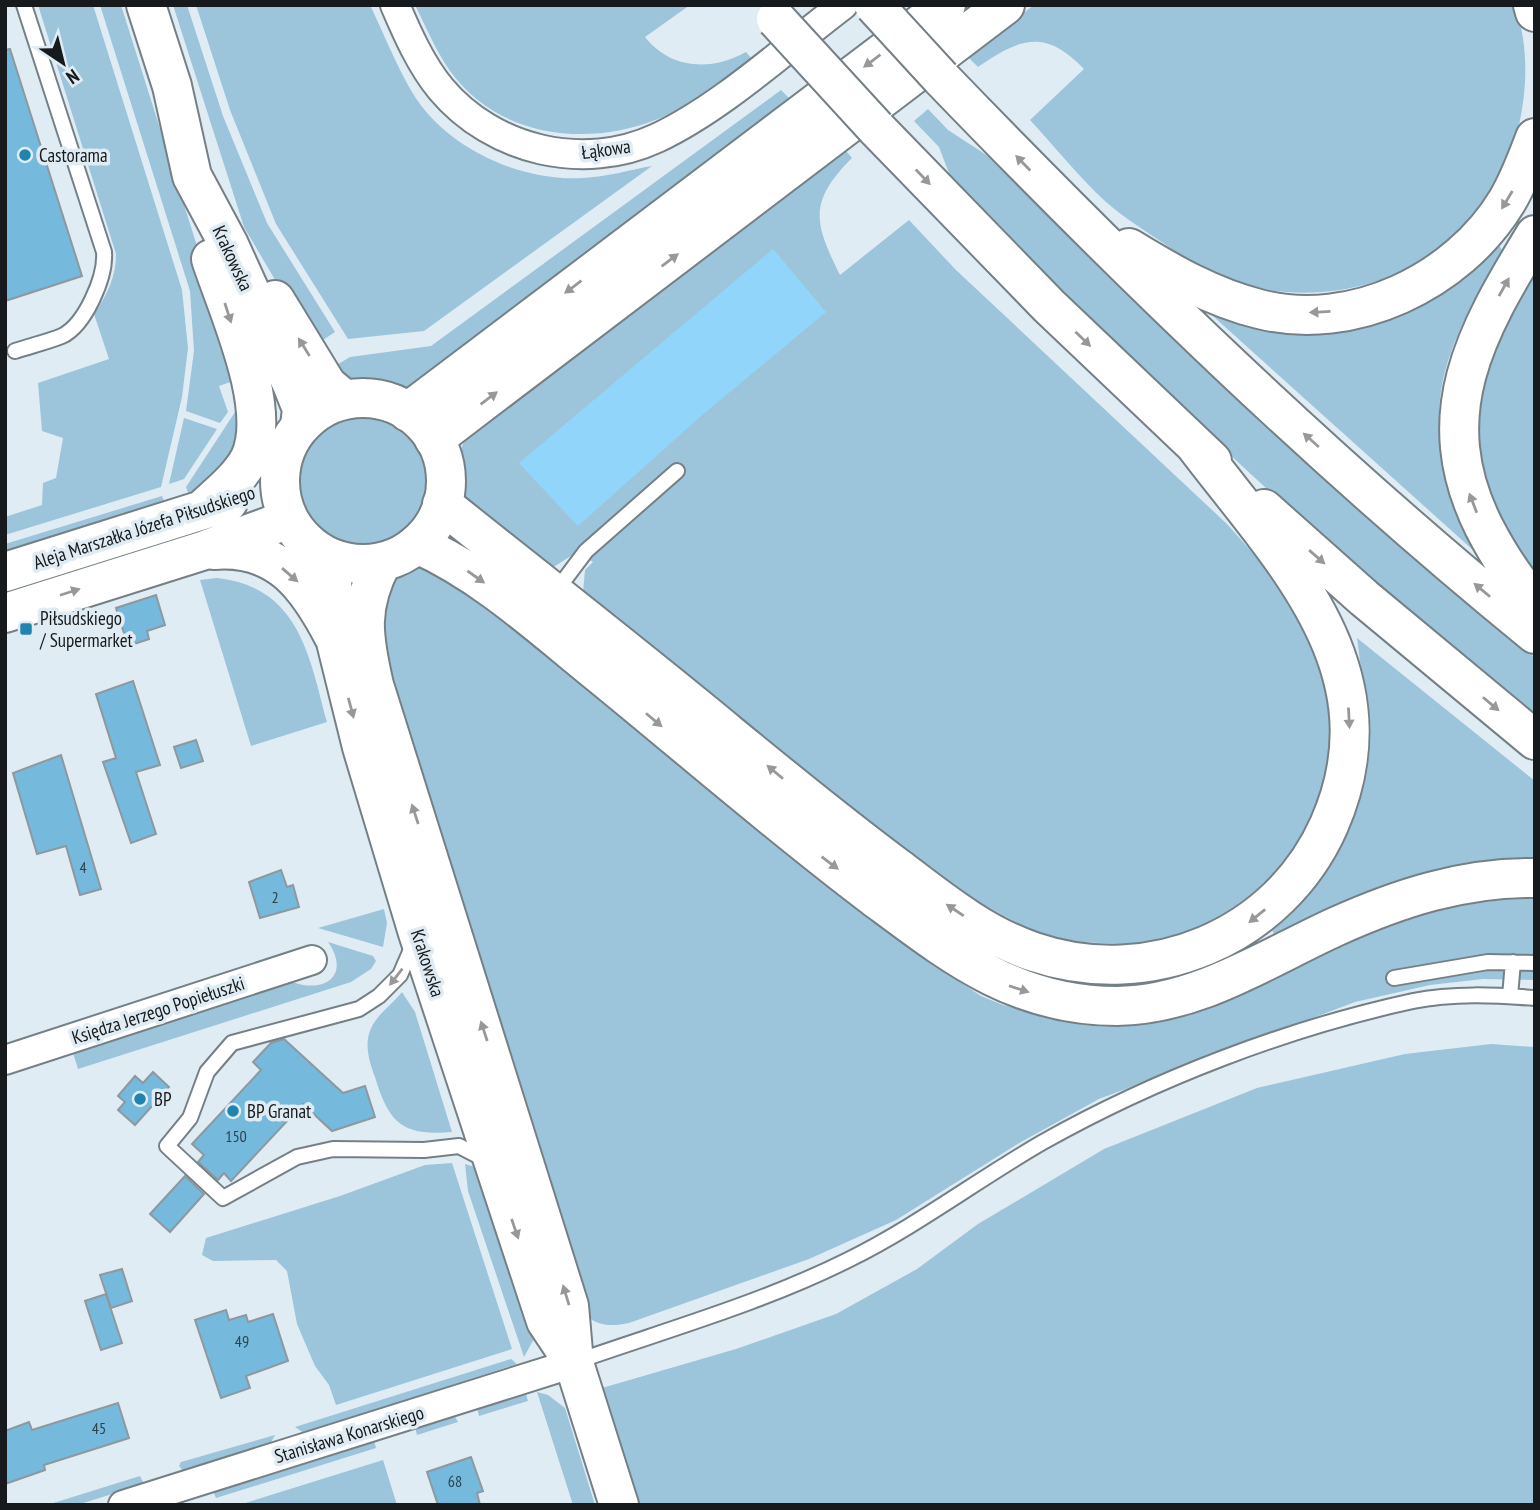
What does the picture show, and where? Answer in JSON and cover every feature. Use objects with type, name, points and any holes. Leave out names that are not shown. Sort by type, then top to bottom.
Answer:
[{"type":"main road","name":"Krakowska","points":[[146,5],[172,86],[192,176],[229,245],[292,384],[302,409],[300,426]]},
{"type":"main road","points":[[874,5],[1070,212],[1286,417],[1535,634]]},
{"type":"main road","points":[[408,412],[946,5]]},
{"type":"main road","points":[[434,439],[1005,5]]},
{"type":"main road","points":[[1533,5],[1535,12]]},
{"type":"main road","points":[[770,12],[876,128],[1049,306],[1195,445],[1364,598],[1535,740]]},
{"type":"main road","name":"Krakowska","points":[[172,86],[275,302],[327,385],[345,400]]},
{"type":"main road","points":[[1070,212],[1162,269],[1231,300],[1292,314],[1362,308],[1426,281],[1461,255],[1486,230],[1507,201],[1535,138]]},
{"type":"main road","points":[[192,176],[210,255],[258,412],[257,435],[250,457],[238,477],[202,510]]},
{"type":"main road","points":[[1535,235],[1481,329],[1467,367],[1459,401],[1458,438],[1463,472],[1473,505],[1497,552],[1535,602]]},
{"type":"main road","points":[[367,398],[388,402],[408,412],[434,439],[443,460],[446,482],[442,504],[428,533],[417,544],[382,562],[350,564],[318,552],[302,538],[283,506],[280,477],[282,459],[300,426],[329,405],[345,400],[367,398]]},
{"type":"main road","points":[[442,504],[555,592],[842,826],[943,902],[994,935],[1034,952],[1079,963],[1122,965],[1195,951],[1236,932],[1286,890],[1311,858],[1330,821],[1350,749],[1347,690],[1330,637],[1270,544],[1195,445]]},
{"type":"main road","name":"Aleja Marszałka Józefa Piłsudskiego","points":[[5,572],[258,491],[280,477]]},
{"type":"main road","name":"Aleja Marszałka Józefa Piłsudskiego","points":[[5,613],[205,550],[289,519]]},
{"type":"main road","points":[[417,544],[439,554],[493,589],[785,828],[933,940],[986,975],[1030,993],[1097,1005],[1162,1001],[1221,982],[1336,926],[1424,892],[1474,881],[1535,878]]},
{"type":"main road","points":[[205,550],[233,548],[253,552],[274,561],[296,579],[315,600],[336,642]]},
{"type":"main road","name":"Krakowska","points":[[318,552],[332,581],[336,642],[362,747],[418,933],[546,1321],[574,1363]]},
{"type":"main road","name":"Krakowska","points":[[382,562],[365,603],[364,642],[374,685],[569,1306],[574,1363],[619,1505]]},
{"type":"main road","points":[[478,1114],[489,1098],[497,1072]]},
{"type":"street","name":"Łąkowa","points":[[395,5],[437,83],[467,114],[492,131],[525,146],[542,151],[584,154],[637,146],[690,119],[842,5]]},
{"type":"street","name":"Księdza Jerzego Popiełuszki","points":[[5,1060],[312,960]]},
{"type":"street","name":"Stanisława Konarskiego","points":[[123,1505],[574,1363]]},
{"type":"lane","points":[[15,351],[64,335],[72,328],[99,288],[105,265],[104,252],[24,5]]},
{"type":"lane","points":[[555,592],[602,536],[677,471]]},
{"type":"lane","points":[[418,933],[400,975],[379,996],[359,1009],[232,1043],[208,1072],[190,1118],[167,1146],[223,1198],[297,1157],[333,1149],[424,1150],[458,1146],[493,1165]]},
{"type":"lane","points":[[1510,996],[1513,962]]},
{"type":"lane","points":[[1394,978],[1447,967],[1535,963]]},
{"type":"lane","points":[[574,1363],[758,1297],[846,1261],[941,1209],[1044,1142],[1159,1086],[1216,1063],[1344,1017],[1414,1001],[1458,996],[1535,998]]},
{"type":"lane","points":[[458,1146],[478,1114]]},
{"type":"shaded area","points":[[38,5],[93,5],[182,290],[188,348],[182,397],[161,487],[5,535],[5,517],[42,505],[43,483],[56,478],[63,438],[42,431],[38,383],[109,359],[94,314],[110,286],[116,262],[116,254]]},
{"type":"shaded area","points":[[100,5],[121,5],[239,379],[219,386],[228,412],[220,423],[186,411],[194,351],[190,291]]},
{"type":"shaded area","points":[[173,5],[187,5],[223,116],[267,223],[335,332],[314,346],[244,227]]},
{"type":"shaded area","points":[[196,5],[370,5],[395,60],[426,112],[443,129],[486,157],[534,174],[559,178],[609,175],[652,166],[424,331],[348,339],[276,224],[230,110]]},
{"type":"shaded area","points":[[415,5],[690,5],[645,37],[655,48],[667,56],[692,64],[720,62],[746,52],[752,59],[695,100],[658,119],[602,133],[545,131],[518,123],[493,110],[470,93],[445,63]]},
{"type":"shaded area","points":[[1034,5],[1515,5],[1525,60],[1521,115],[1507,163],[1483,204],[1452,239],[1414,265],[1372,283],[1326,292],[1278,291],[1230,281],[1196,266],[1113,208],[1030,120],[1084,69],[1070,56],[1057,47],[1032,42],[1007,49],[978,67],[967,56]]},
{"type":"shaded area","points":[[781,90],[793,102],[412,390],[369,388],[348,381],[330,369],[350,357],[431,346]]},
{"type":"shaded area","points":[[928,109],[948,130],[1005,167],[1535,658],[1535,716],[1267,489],[1094,329],[952,181],[939,147],[914,121]]},
{"type":"shaded area","points":[[846,151],[852,158],[828,188],[820,214],[825,241],[840,275],[909,220],[956,270],[1227,524],[1273,576],[1309,628],[1331,700],[1332,753],[1306,835],[1274,876],[1242,905],[1201,928],[1136,945],[1064,941],[1027,928],[973,899],[839,803],[583,592],[585,570],[593,562],[577,552],[549,570],[463,498],[457,480],[457,462],[472,428]]},
{"type":"shaded area","points":[[1498,243],[1503,252],[1460,330],[1447,364],[1440,396],[1440,429],[1445,465],[1473,550],[1204,308],[1263,326]]},
{"type":"shaded area","points":[[773,249],[826,312],[701,416],[578,526],[519,463]]},
{"type":"shaded area","points":[[1535,274],[1535,574],[1504,528],[1493,502],[1480,447],[1479,419],[1482,391],[1493,352]]},
{"type":"shaded area","points":[[237,409],[243,446],[190,498],[186,487]]},
{"type":"shaded area","points":[[364,416],[388,421],[409,435],[423,456],[428,480],[423,504],[409,525],[388,539],[364,544],[340,539],[319,525],[305,504],[300,480],[305,456],[319,435],[340,421]]},
{"type":"shaded area","points":[[184,418],[217,429],[184,479],[169,484]]},
{"type":"shaded area","points":[[162,496],[166,506],[5,555],[5,544]]},
{"type":"shaded area","points":[[418,565],[447,573],[857,904],[942,970],[981,996],[1003,1005],[1077,1021],[1447,908],[1513,899],[1535,899],[1535,980],[1483,979],[1430,985],[1355,1002],[1099,1099],[1021,1142],[896,1220],[809,1259],[629,1323],[598,1323],[588,1317],[395,720],[376,594],[395,572]]},
{"type":"shaded area","points":[[217,578],[245,584],[266,595],[283,610],[306,649],[327,722],[251,746],[200,580]]},
{"type":"shaded area","points":[[1357,638],[1535,781],[1535,860],[1276,938],[1271,928],[1320,878],[1344,838],[1360,792],[1370,738]]},
{"type":"shaded area","points":[[384,909],[387,923],[383,947],[318,928]]},
{"type":"shaded area","points":[[328,942],[373,956],[376,961],[371,969],[351,982],[78,1069],[73,1053],[292,982],[304,985],[324,983],[331,979],[337,964]]},
{"type":"shaded area","points":[[402,992],[415,1012],[452,1132],[421,1132],[400,1124],[380,1093],[371,1067],[369,1034],[379,1017]]},
{"type":"shaded area","points":[[1491,1044],[1535,1047],[1535,1505],[640,1505],[602,1388],[736,1349],[836,1314],[917,1269],[978,1224],[1104,1149],[1257,1088],[1405,1054]]},
{"type":"shaded area","points":[[452,1163],[512,1349],[336,1405],[329,1385],[315,1366],[297,1324],[287,1271],[276,1260],[213,1261],[202,1255],[206,1238],[340,1196],[425,1165]]},
{"type":"shaded area","points":[[465,1164],[475,1167],[535,1337],[524,1357],[468,1191]]},
{"type":"shaded area","points":[[511,1359],[517,1364],[304,1433],[295,1427]]},
{"type":"shaded area","points":[[537,1392],[548,1395],[565,1408],[595,1505],[573,1505]]},
{"type":"shaded area","points":[[526,1394],[528,1401],[479,1416],[477,1408]]},
{"type":"shaded area","points":[[454,1415],[458,1422],[417,1435],[415,1427]]},
{"type":"shaded area","points":[[275,1435],[270,1444],[184,1472],[179,1466],[181,1462]]},
{"type":"shaded area","points":[[374,1440],[376,1448],[216,1498],[213,1491]]},
{"type":"shaded area","points":[[383,1460],[397,1505],[239,1505]]},
{"type":"shaded area","points":[[140,1476],[144,1484],[77,1505],[47,1505]]},
{"type":"building","name":"Castorama","points":[[10,49],[82,276],[5,301],[5,50]]},
{"type":"building","points":[[156,595],[165,625],[147,631],[149,639],[128,646],[116,608]]},
{"type":"building","points":[[133,681],[160,765],[136,772],[156,834],[131,843],[103,762],[116,758],[96,694]]},
{"type":"building","points":[[196,740],[203,761],[181,768],[174,747]]},
{"type":"building","points":[[61,755],[101,889],[80,895],[66,846],[37,854],[13,773]]},
{"type":"building","points":[[281,870],[287,887],[293,885],[299,907],[260,918],[249,882]]},
{"type":"building","points":[[284,1039],[343,1093],[365,1086],[375,1117],[332,1131],[303,1104],[231,1181],[224,1173],[218,1180],[198,1162],[204,1155],[192,1144],[261,1070],[253,1062],[271,1043]]},
{"type":"building","name":"BP","points":[[153,1072],[169,1087],[135,1125],[118,1110],[125,1102],[118,1096],[135,1076],[143,1083]]},
{"type":"building","points":[[185,1176],[204,1194],[170,1232],[150,1214]]},
{"type":"building","points":[[122,1269],[132,1301],[111,1308],[100,1275]]},
{"type":"building","points":[[106,1294],[122,1343],[101,1350],[85,1301]]},
{"type":"building","points":[[226,1310],[229,1320],[246,1315],[248,1322],[273,1314],[288,1361],[246,1376],[250,1388],[221,1398],[195,1320]]},
{"type":"building","points":[[118,1403],[129,1438],[44,1465],[45,1470],[5,1484],[5,1431],[29,1422],[32,1430]]},
{"type":"building","points":[[471,1457],[483,1491],[477,1493],[480,1505],[438,1505],[427,1472]]},
{"type":"place","name":"Castorama","points":[[25,155]]},
{"type":"place","name":"Piłsudskiego / Supermarket","points":[[26,629]]},
{"type":"place","name":"BP","points":[[140,1099]]},
{"type":"place","name":"BP Granat","points":[[233,1111]]}]
